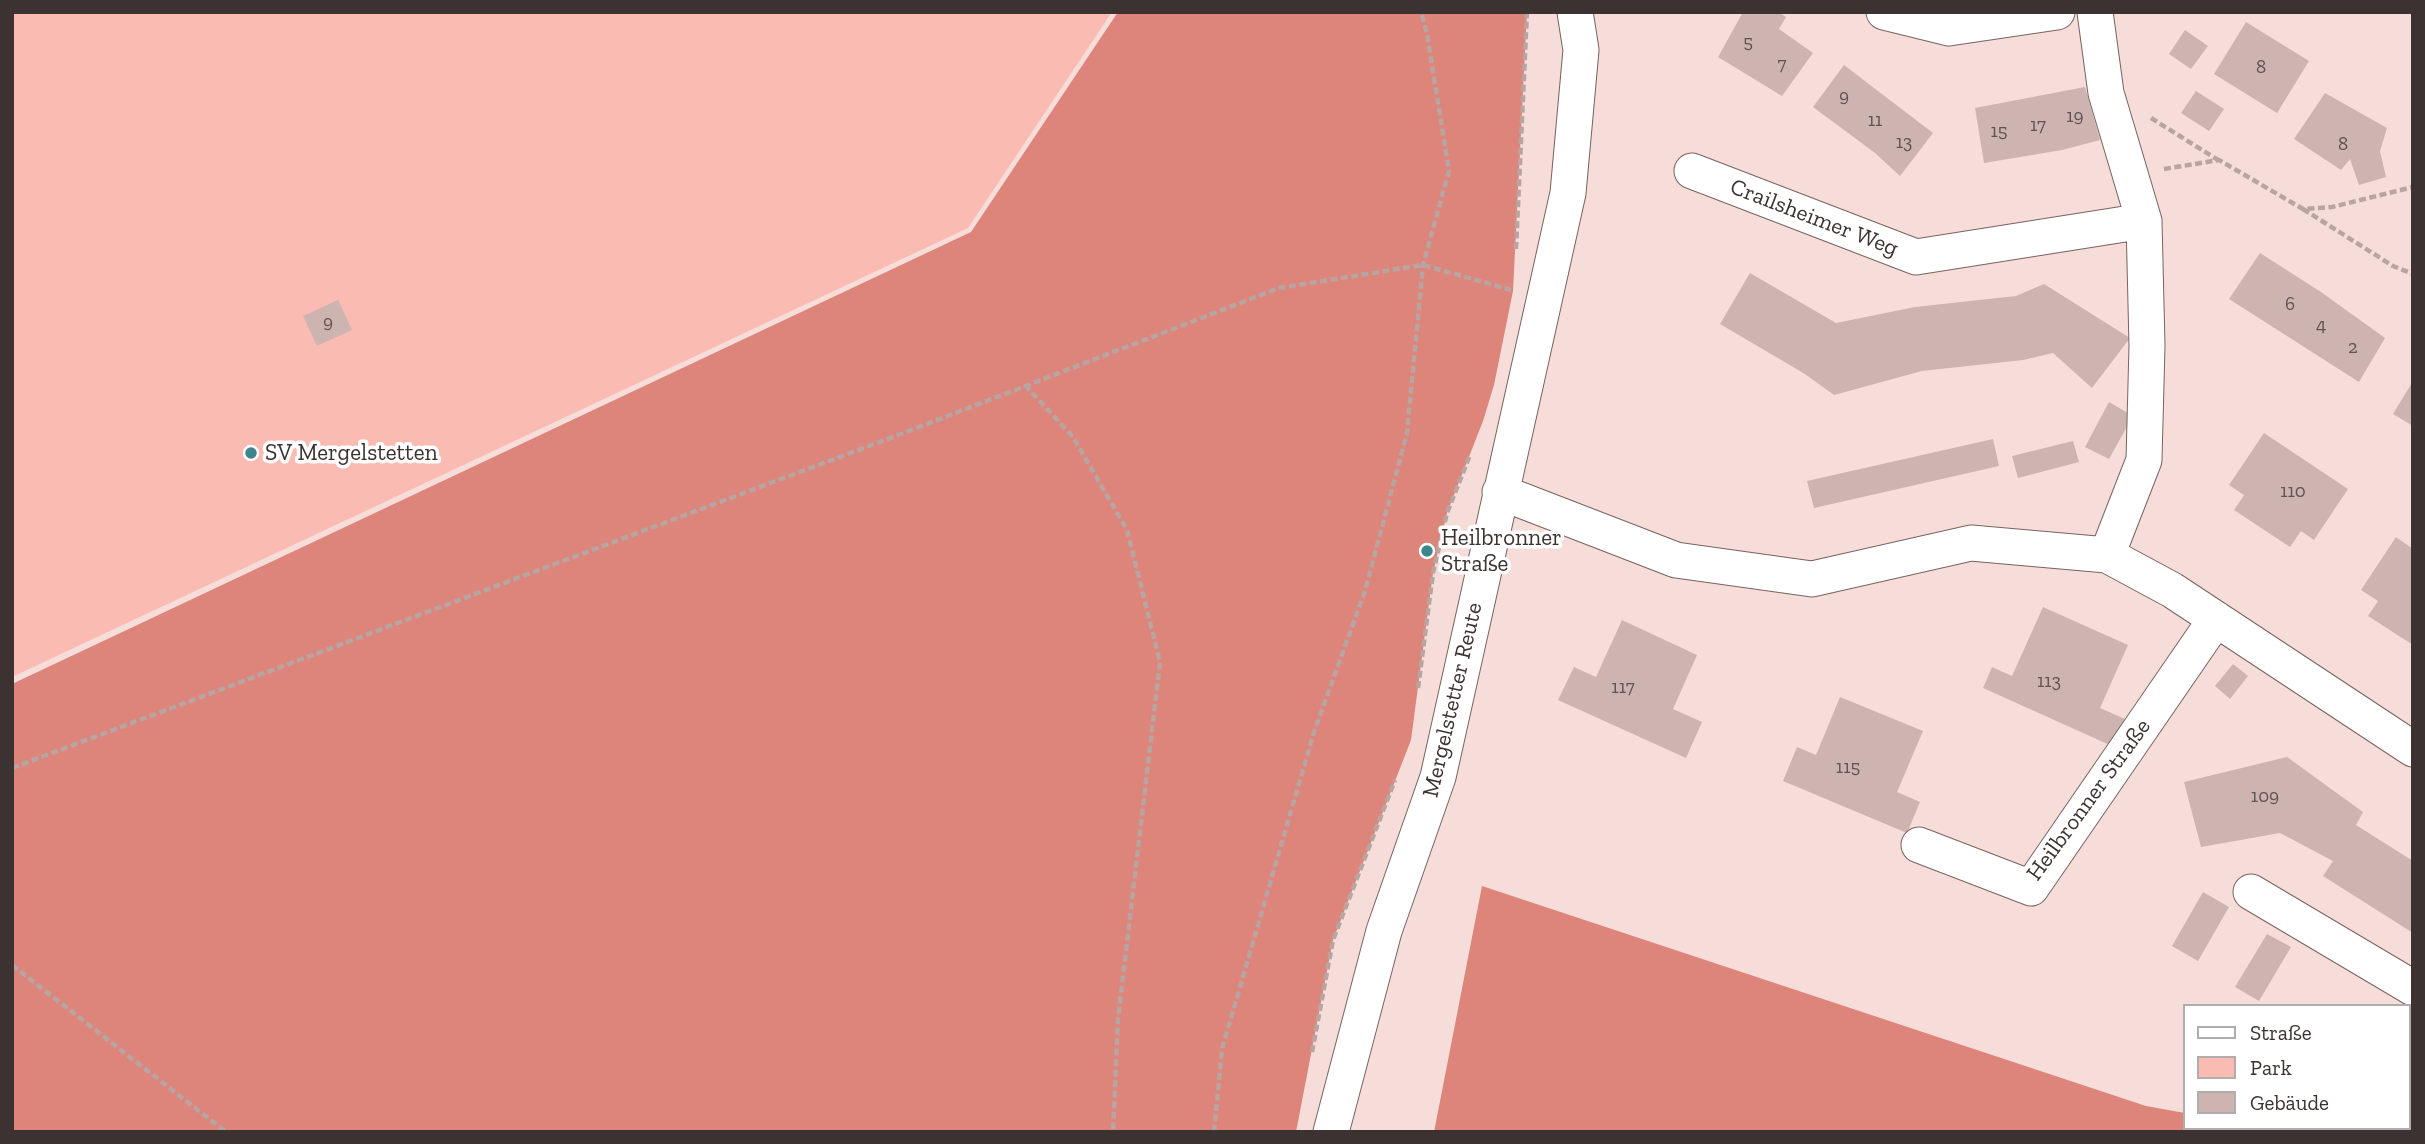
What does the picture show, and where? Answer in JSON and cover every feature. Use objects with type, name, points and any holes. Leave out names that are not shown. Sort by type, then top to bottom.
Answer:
[{"type":"street","name":"Mergelstetter Reute","points":[[1331,1132],[1384,931],[1438,777],[1568,193],[1581,50],[1576,12]]},
{"type":"street","points":[[1884,12],[1949,29],[2057,12]]},
{"type":"street","points":[[2095,12],[2106,93],[2144,221],[2147,346],[2144,460],[2107,555]]},
{"type":"street","name":"Crailsheimer Weg","points":[[1692,171],[1916,257],[2144,221]]},
{"type":"street","points":[[1500,492],[1676,561],[1812,579],[1971,543],[2107,555],[2172,590],[2413,749]]},
{"type":"street","name":"Heilbronner Straße","points":[[1919,845],[2031,888],[2216,620]]},
{"type":"street","points":[[2251,892],[2413,988]]},
{"type":"path","points":[[1214,1132],[1222,1049],[1314,732],[1364,590],[1407,433],[1423,265],[1449,171],[1421,12]]},
{"type":"path","points":[[1515,263],[1527,12]]},
{"type":"path","points":[[2106,93],[2303,209],[2393,266],[2413,274]]},
{"type":"path","points":[[2131,176],[2219,160]]},
{"type":"path","points":[[2303,209],[2332,206],[2413,187]]},
{"type":"path","points":[[12,768],[426,614],[1279,288],[1423,265],[1513,291],[1514,277]]},
{"type":"path","points":[[1025,385],[1073,438],[1127,530],[1160,662],[1118,1019],[1113,1132]]},
{"type":"path","points":[[1416,701],[1436,561],[1447,513],[1474,444]]},
{"type":"path","points":[[1310,1063],[1334,940],[1396,778]]},
{"type":"path","points":[[12,965],[226,1132]]},
{"type":"green space","name":"SV Mergelstetten","points":[[12,12],[1112,12],[968,228],[12,677]]},
{"type":"shaded area","points":[[1118,12],[1527,12],[1513,291],[1494,385],[1447,513],[1433,573],[1411,740],[1333,940],[1296,1132],[12,1132],[12,684],[971,232]]},
{"type":"shaded area","points":[[1482,886],[2146,1106],[2184,1113],[2184,1130],[2301,1132],[1434,1132]]},
{"type":"building","points":[[1743,12],[1778,12],[1786,17],[1779,29],[1813,53],[1782,96],[1718,57]]},
{"type":"building","points":[[2246,22],[2309,61],[2277,113],[2214,74]]},
{"type":"building","points":[[2185,30],[2208,46],[2191,69],[2169,54]]},
{"type":"building","points":[[1844,65],[1933,133],[1900,176],[1875,153],[1813,107]]},
{"type":"building","points":[[2085,87],[2100,140],[2062,150],[1984,163],[1975,108]]},
{"type":"building","points":[[2196,91],[2224,109],[2209,131],[2181,113]]},
{"type":"building","points":[[2325,93],[2387,128],[2380,151],[2386,177],[2359,185],[2350,159],[2341,170],[2294,139]]},
{"type":"building","points":[[2260,253],[2385,338],[2359,382],[2229,299]]},
{"type":"building","points":[[1750,273],[1836,323],[1915,307],[2016,296],[2044,284],[2130,338],[2092,388],[2053,353],[2023,360],[1922,371],[1834,395],[1805,374],[1720,324]]},
{"type":"building","points":[[338,300],[352,330],[317,346],[303,316]]},
{"type":"building","points":[[2413,381],[2413,426],[2393,414]]},
{"type":"building","points":[[2109,402],[2133,416],[2109,459],[2085,447]]},
{"type":"building","points":[[2264,433],[2348,489],[2314,540],[2301,531],[2290,547],[2234,510],[2244,495],[2229,485]]},
{"type":"building","points":[[1993,439],[1999,466],[1814,508],[1807,481]]},
{"type":"building","points":[[2073,441],[2079,462],[2018,478],[2012,456]]},
{"type":"building","points":[[2396,537],[2413,549],[2413,645],[2368,616],[2378,601],[2361,590]]},
{"type":"building","points":[[2043,607],[2128,645],[2100,708],[2125,719],[2112,746],[1983,688],[1992,667],[2012,676]]},
{"type":"building","points":[[1622,620],[1697,655],[1673,709],[1702,722],[1686,758],[1558,700],[1574,667],[1596,677]]},
{"type":"building","points":[[2233,664],[2248,676],[2230,699],[2215,686]]},
{"type":"building","points":[[1840,697],[1923,731],[1897,792],[1920,802],[1907,833],[1783,781],[1797,747],[1816,755]]},
{"type":"building","points":[[2287,757],[2363,812],[2356,825],[2413,861],[2413,933],[2323,876],[2333,861],[2280,833],[2201,847],[2184,782]]},
{"type":"building","points":[[2203,892],[2229,907],[2198,961],[2172,946]]},
{"type":"building","points":[[2267,934],[2291,947],[2259,1001],[2235,987]]},
{"type":"place","name":"SV Mergelstetten","points":[[251,453]]},
{"type":"place","name":"Heilbronner Straße","points":[[1427,551]]}]
